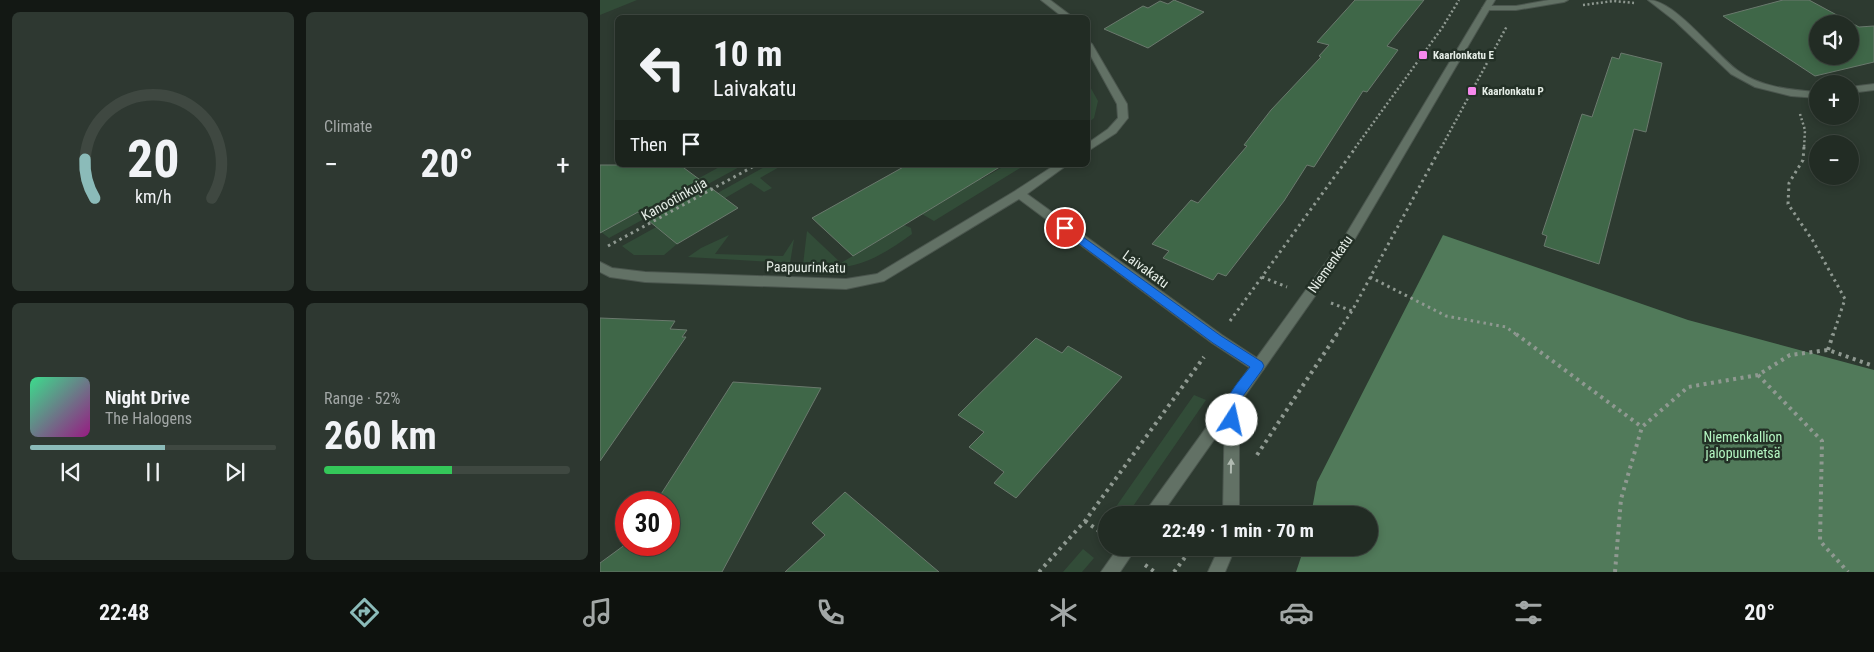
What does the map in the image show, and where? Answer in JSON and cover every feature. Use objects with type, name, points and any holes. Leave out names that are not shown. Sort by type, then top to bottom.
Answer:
[{"type":"street","points":[[1045,0],[1066,15]]},
{"type":"street","points":[[1488,4],[1516,8],[1564,0]]},
{"type":"street","points":[[1652,0],[1678,19],[1734,72],[1758,85],[1791,93],[1809,94]]},
{"type":"street","name":"Niemenkatu","points":[[1157,506],[1349,239],[1488,4]]},
{"type":"street","points":[[1090,48],[1122,104],[1123,118],[1112,131],[1090,147]]},
{"type":"street","points":[[1859,89],[1874,87]]},
{"type":"street","name":"Paapuurinkatu","points":[[600,267],[610,272],[645,276],[846,284],[880,278],[1019,194],[1059,167]]},
{"type":"street","name":"Laivakatu","points":[[1019,194],[1217,339],[1258,366]]},
{"type":"street","points":[[1231,506],[1232,402]]},
{"type":"street","points":[[1109,572],[1122,556]]},
{"type":"street","points":[[1216,572],[1223,556]]},
{"type":"path","points":[[1039,572],[1085,521],[1437,34],[1459,0]]},
{"type":"path","points":[[1577,6],[1614,1],[1636,3]]},
{"type":"path","points":[[1231,495],[1352,311],[1516,8]]},
{"type":"path","points":[[1791,93],[1805,130],[1803,160],[1789,183],[1788,204],[1813,241],[1846,299],[1828,350]]},
{"type":"path","name":"Kanootinkuja","points":[[606,247],[752,167]]},
{"type":"path","points":[[1370,277],[1446,316],[1506,327],[1642,427]]},
{"type":"path","points":[[1615,572],[1621,499],[1642,427],[1688,387],[1758,375],[1790,354],[1828,350],[1874,366]]},
{"type":"path","points":[[1758,375],[1822,442],[1820,541],[1848,572]]},
{"type":"path","points":[[1085,521],[1098,530]]},
{"type":"path","points":[[1174,572],[1186,556]]},
{"type":"green space","points":[[600,0],[637,0],[600,15]]},
{"type":"green space","points":[[1090,87],[1098,101],[1094,118],[1090,121]]},
{"type":"green space","points":[[719,167],[739,167],[609,238],[601,232]]},
{"type":"green space","points":[[764,167],[779,167],[760,178],[772,188],[764,192],[751,183],[665,233],[677,244],[664,255],[634,255],[622,246]]},
{"type":"green space","points":[[963,167],[982,179],[1003,167],[1022,167],[934,221],[922,214],[968,186]]},
{"type":"green space","points":[[904,225],[911,228],[912,234],[870,260],[841,267],[803,265],[807,231],[841,263]]},
{"type":"green space","points":[[729,235],[715,254],[783,256],[794,239],[790,263],[688,257],[701,248]]},
{"type":"green space","name":"Niemenkallion jalopuumetsä","points":[[1443,235],[1688,320],[1874,370],[1874,572],[1296,572],[1301,556],[1378,556],[1378,506],[1313,506],[1317,482]]},
{"type":"green space","points":[[1194,395],[1206,400],[1133,506],[1116,506]]},
{"type":"green space","points":[[1083,549],[1094,558],[1082,572],[1063,572]]},
{"type":"building","points":[[1174,0],[1204,12],[1148,48],[1104,29],[1143,6],[1148,8],[1160,1],[1168,4]]},
{"type":"building","points":[[1355,0],[1424,0],[1387,46],[1398,50],[1367,92],[1363,91],[1314,167],[1307,165],[1284,201],[1226,276],[1218,273],[1213,280],[1163,258],[1169,251],[1152,244],[1191,200],[1198,203],[1247,146],[1244,145],[1271,110],[1321,57],[1319,56],[1329,45],[1317,42]]},
{"type":"building","points":[[1783,0],[1809,0],[1837,15],[1809,15],[1809,65],[1859,65],[1859,27],[1874,26],[1874,62],[1813,75],[1723,16]]},
{"type":"building","points":[[1621,53],[1662,63],[1646,132],[1634,129],[1599,264],[1544,246],[1547,236],[1542,234],[1582,114],[1592,117],[1612,57],[1619,59]]},
{"type":"building","points":[[600,165],[615,165],[615,167],[683,167],[738,208],[677,244],[638,212],[600,233]]},
{"type":"building","points":[[903,167],[1000,167],[853,256],[812,218]]},
{"type":"building","points":[[600,318],[675,321],[670,329],[687,330],[682,337],[686,337],[600,461]]},
{"type":"building","points":[[1036,338],[1062,353],[1068,346],[1122,377],[1016,498],[994,483],[1004,472],[969,447],[984,432],[958,415]]},
{"type":"building","points":[[733,382],[821,388],[722,572],[600,572],[600,563],[615,552],[615,556],[680,556],[680,491],[663,491]]},
{"type":"building","points":[[845,492],[939,572],[785,572],[825,535],[812,523]]},
{"type":"place","name":"Kaarlonkatu E","points":[[1423,55]]},
{"type":"place","name":"Kaarlonkatu P","points":[[1472,91]]},
{"type":"route","points":[[1065,228],[1217,339],[1258,366],[1232,402],[1232,420]]}]
